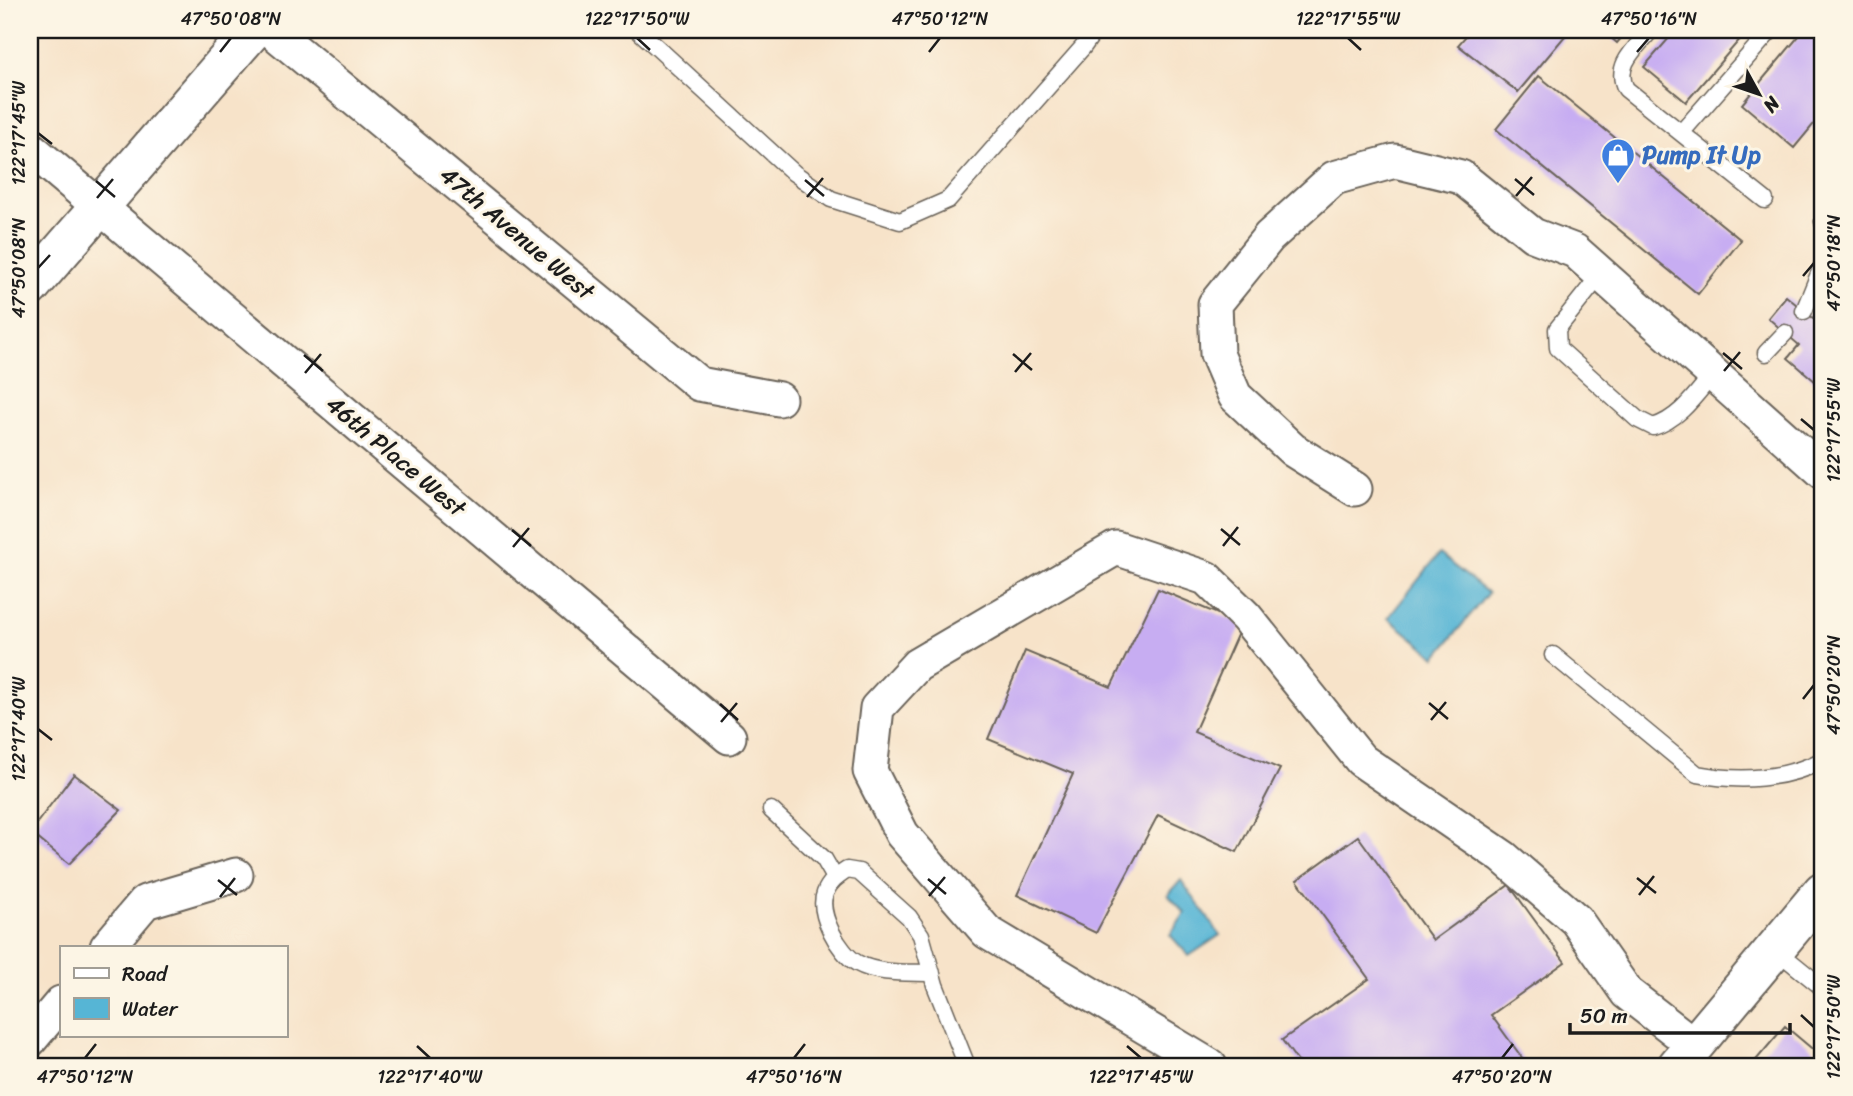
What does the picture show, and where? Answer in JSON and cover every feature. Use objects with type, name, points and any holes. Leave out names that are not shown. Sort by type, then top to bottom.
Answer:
[{"type":"street","points":[[30,287],[253,30]]},
{"type":"street","name":"47th Avenue West","points":[[271,30],[699,384],[779,399]]},
{"type":"street","name":"46th Place West","points":[[30,148],[729,737]]},
{"type":"street","points":[[1355,489],[1293,450],[1236,396],[1217,354],[1215,304],[1269,237],[1334,178],[1395,161],[1461,177],[1533,236],[1574,251],[1823,472]]},
{"type":"street","points":[[1210,1066],[987,932],[902,834],[870,771],[877,708],[917,666],[1116,548],[1206,578],[1246,617],[1361,760],[1513,866],[1576,920],[1627,993],[1685,1056],[1823,891]]},
{"type":"street","points":[[108,946],[145,902],[236,875]]},
{"type":"street","points":[[30,1041],[60,1004]]},
{"type":"lane","points":[[638,30],[794,173],[831,199],[900,220],[948,200],[1095,30]]},
{"type":"lane","points":[[1651,30],[1621,70],[1621,80],[1626,89],[1765,200]]},
{"type":"lane","points":[[1681,133],[1770,30]]},
{"type":"lane","points":[[1804,311],[1823,264]]},
{"type":"lane","points":[[1601,274],[1557,329],[1558,348],[1575,365],[1637,419],[1653,427],[1668,423],[1713,374]]},
{"type":"lane","points":[[1766,353],[1784,333]]},
{"type":"lane","points":[[1553,655],[1697,774],[1724,779],[1765,778],[1809,767],[1823,760]]},
{"type":"lane","points":[[771,810],[824,859],[835,878]]},
{"type":"lane","points":[[932,973],[876,970],[855,963],[837,944],[824,915],[824,895],[835,878],[847,870],[859,872],[909,917],[921,935],[932,973],[967,1066]]},
{"type":"lane","points":[[1775,949],[1823,988]]},
{"type":"water","points":[[1439,554],[1488,593],[1436,657],[1388,618]]},
{"type":"water","points":[[1181,880],[1220,935],[1189,956],[1170,935],[1185,913],[1168,895]]},
{"type":"building","points":[[1471,30],[1570,30],[1518,92],[1458,45]]},
{"type":"building","points":[[1602,30],[1628,30],[1617,43]]},
{"type":"building","points":[[1676,30],[1748,30],[1686,102],[1644,67]]},
{"type":"building","points":[[1804,30],[1823,30],[1823,113],[1794,148],[1742,104]]},
{"type":"building","name":"Pump It Up","points":[[1539,76],[1741,240],[1698,294],[1496,129]]},
{"type":"building","points":[[1786,296],[1818,322],[1823,316],[1823,388],[1788,358],[1799,345],[1768,318]]},
{"type":"building","points":[[1158,589],[1242,624],[1194,732],[1280,769],[1237,852],[1158,815],[1096,933],[1017,895],[1073,774],[988,739],[1025,651],[1111,687]]},
{"type":"building","points":[[74,774],[121,810],[69,864],[30,832]]},
{"type":"building","points":[[1358,836],[1433,940],[1509,885],[1565,962],[1491,1015],[1528,1066],[1301,1066],[1282,1040],[1369,979],[1297,880]]},
{"type":"building","points":[[1785,1026],[1823,1058],[1823,1066],[1751,1066]]},
{"type":"place","name":"Pump It Up","points":[[1618,185]]}]
